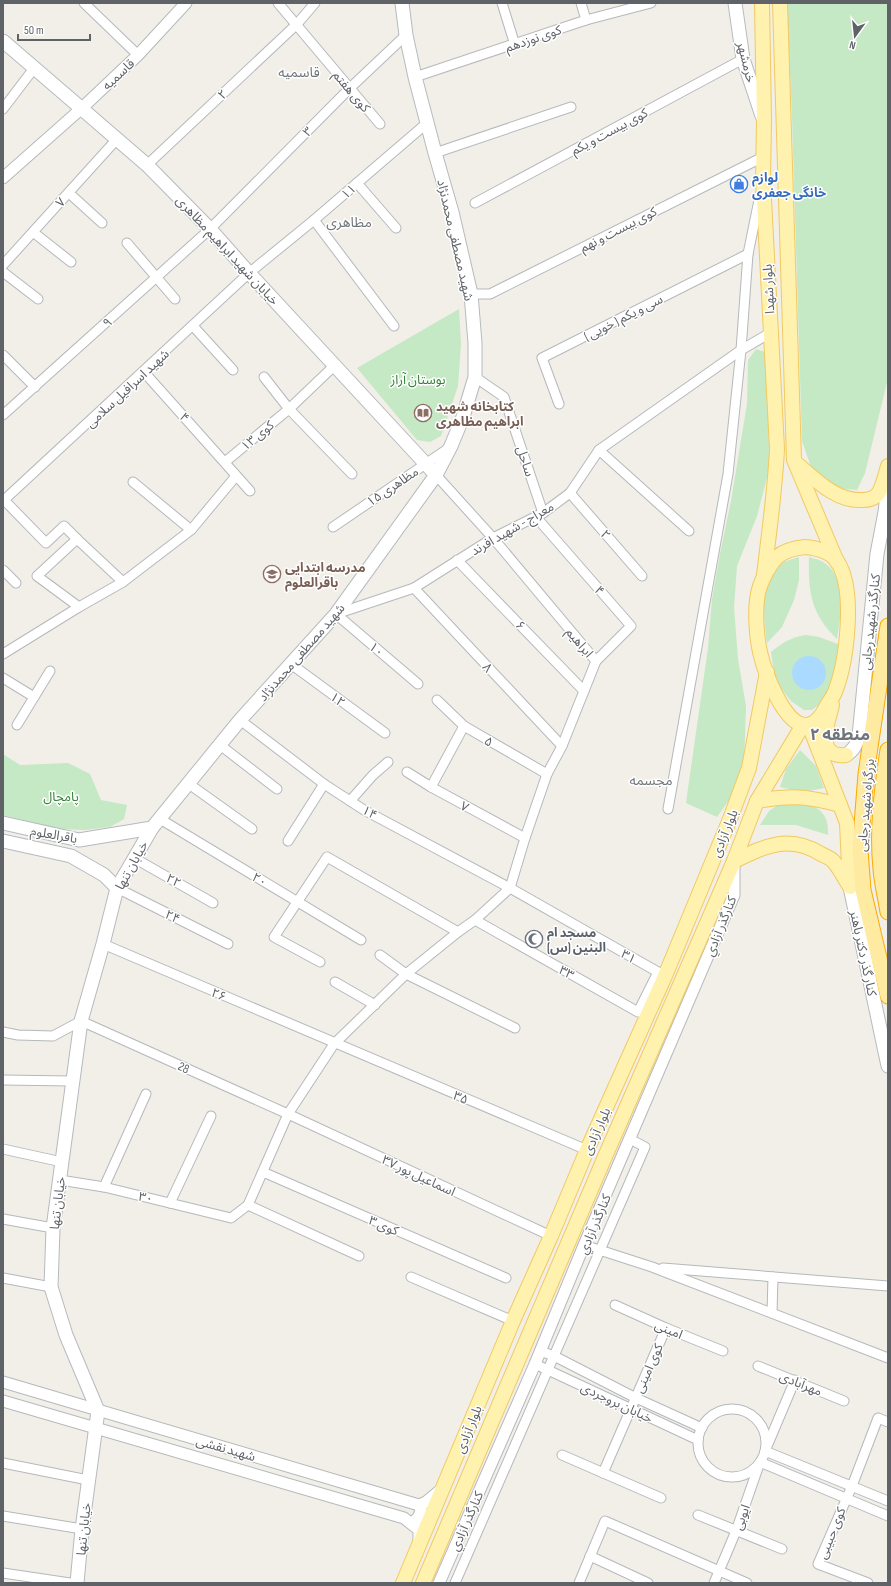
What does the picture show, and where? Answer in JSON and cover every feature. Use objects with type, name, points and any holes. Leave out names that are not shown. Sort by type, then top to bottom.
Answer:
[{"type":"highway","name":"بزرگراه شهید رجایی","points":[[888,626],[866,774],[857,888],[888,996]]},
{"type":"highway","name":"بزرگراه شهید رجایی","points":[[888,750],[884,777],[884,835],[881,870],[888,912]]},
{"type":"main road","name":"شهید مصطفی محمدنژاد","points":[[156,824],[240,720],[336,614],[436,475],[452,446],[463,418],[475,377],[475,343],[471,294],[452,212],[434,153],[415,77],[406,35],[402,3]]},
{"type":"main road","name":"خرمشهر","points":[[735,3],[743,59],[764,120]]},
{"type":"main road","points":[[761,3],[780,3]]},
{"type":"main road","name":"بلوار شهدا","points":[[761,3],[764,120],[763,180],[777,449],[775,484],[764,575]]},
{"type":"main road","name":"بلوار شهدا","points":[[780,3],[794,460],[842,573],[848,610],[845,649],[840,677],[835,693]]},
{"type":"main road","name":"خیابان شهید ابراهیم مظاهری","points":[[3,41],[147,165],[210,229],[436,475]]},
{"type":"main road","points":[[794,460],[816,480],[837,495],[859,501],[869,500],[877,495],[888,466]]},
{"type":"main road","name":"کنارگذر شهید رجایی","points":[[846,755],[856,746],[858,736],[872,616],[877,554],[888,486]]},
{"type":"main road","points":[[837,562],[825,552],[815,548],[805,547],[794,548],[776,558],[764,575],[760,586],[757,603],[757,626],[760,652],[774,690],[785,711],[796,722],[806,725],[847,823],[857,888]]},
{"type":"main road","name":"بلوار آزادی","points":[[403,1583],[661,974],[730,819],[749,768],[767,672]]},
{"type":"main road","points":[[835,693],[825,734],[825,741],[827,748],[832,752],[839,755],[846,755]]},
{"type":"main road","name":"بلوار آزادی","points":[[423,1583],[734,861],[757,801],[806,725],[822,714],[835,693]]},
{"type":"main road","points":[[757,801],[795,796],[815,798],[840,805]]},
{"type":"main road","name":"باقرالعلوم","points":[[3,823],[79,840],[156,824]]},
{"type":"main road","name":"خیابان تنها","points":[[77,1583],[82,1529],[98,1411],[66,1334],[51,1287],[53,1228],[81,1021],[117,888],[156,824]]},
{"type":"main road","name":"باقرالعلوم","points":[[3,841],[71,856],[104,875],[117,888]]},
{"type":"main road","points":[[734,861],[764,847],[782,844],[799,845],[816,850],[833,861],[857,888]]},
{"type":"main road","name":"کنار گذر دکتر باهنر","points":[[857,888],[888,1066]]},
{"type":"street","points":[[84,3],[138,55]]},
{"type":"street","name":"قاسمیه","points":[[3,178],[82,108],[138,55],[185,3]]},
{"type":"street","name":"کوی هفتم","points":[[278,3],[380,124]]},
{"type":"street","name":"۲","points":[[147,165],[297,24],[315,3]]},
{"type":"street","points":[[502,3],[515,44]]},
{"type":"street","points":[[581,3],[586,20]]},
{"type":"street","name":"کوی نوزدهم","points":[[415,77],[586,20],[651,3]]},
{"type":"street","name":"۳","points":[[210,229],[350,88],[406,35]]},
{"type":"street","name":"کوی بیست و یکم","points":[[475,203],[743,59]]},
{"type":"street","points":[[3,109],[35,68]]},
{"type":"street","points":[[434,153],[571,107]]},
{"type":"street","name":"۱۱","points":[[249,273],[314,220],[427,122]]},
{"type":"street","name":"۷","points":[[3,265],[117,140]]},
{"type":"street","name":"کوی بیست و نهم","points":[[471,294],[490,294],[763,157]]},
{"type":"street","points":[[668,809],[728,474],[741,350],[748,254],[763,180]]},
{"type":"street","points":[[357,183],[396,228]]},
{"type":"street","points":[[69,193],[102,223]]},
{"type":"street","points":[[314,220],[394,326]]},
{"type":"street","name":"۹","points":[[3,415],[210,229]]},
{"type":"street","points":[[33,232],[71,262]]},
{"type":"street","points":[[127,243],[175,299]]},
{"type":"street","name":"سی و یکم ( خویی )","points":[[559,404],[542,358],[748,254]]},
{"type":"street","points":[[3,272],[38,299]]},
{"type":"street","name":"شهید اسرافیل سلامی","points":[[4,500],[144,372],[249,273]]},
{"type":"street","points":[[193,326],[233,370]]},
{"type":"street","name":"معراج - شهید افرند","points":[[336,614],[414,588],[493,538],[540,515],[570,493],[599,450],[741,350],[770,333]]},
{"type":"street","points":[[3,355],[35,387]]},
{"type":"street","name":"کوی ۱۳","points":[[225,462],[289,409],[335,364]]},
{"type":"street","name":"۴","points":[[144,372],[250,491]]},
{"type":"street","name":"ساحل","points":[[475,377],[504,397],[540,515]]},
{"type":"street","points":[[264,378],[289,409],[352,474]]},
{"type":"street","name":"۱۵ مظاهری","points":[[333,527],[452,446]]},
{"type":"street","points":[[599,450],[689,530]]},
{"type":"street","name":"ابراهیم","points":[[436,475],[493,538],[596,660],[562,746],[547,774],[510,888]]},
{"type":"street","points":[[3,654],[79,607],[123,582],[191,530],[236,476]]},
{"type":"street","points":[[133,482],[191,530]]},
{"type":"street","name":"۲","points":[[570,493],[642,576]]},
{"type":"street","points":[[4,500],[46,543],[64,526],[123,582]]},
{"type":"street","name":"۴","points":[[540,515],[631,626],[596,660]]},
{"type":"street","points":[[77,539],[37,576],[79,607]]},
{"type":"street","name":"۶","points":[[457,560],[584,691]]},
{"type":"street","points":[[3,570],[16,583]]},
{"type":"street","name":"۸","points":[[414,588],[562,746]]},
{"type":"street","name":"۱۰","points":[[336,614],[418,684]]},
{"type":"street","name":"۱۲","points":[[291,664],[385,733]]},
{"type":"street","points":[[17,725],[50,671]]},
{"type":"street","points":[[3,678],[34,697]]},
{"type":"street","name":"۵","points":[[437,700],[464,726],[547,774]]},
{"type":"street","name":"۱۴","points":[[240,720],[324,784],[350,801],[510,888]]},
{"type":"street","points":[[431,787],[464,726]]},
{"type":"street","points":[[220,746],[277,789]]},
{"type":"street","points":[[350,801],[373,775],[388,762]]},
{"type":"street","name":"۷","points":[[407,772],[431,787],[525,838]]},
{"type":"street","points":[[189,784],[252,829]]},
{"type":"street","points":[[288,841],[324,784]]},
{"type":"street","name":"۲۰","points":[[156,824],[298,902],[361,940]]},
{"type":"street","points":[[320,962],[274,938],[327,857],[458,932]]},
{"type":"street","name":"۲۲","points":[[134,858],[213,903]]},
{"type":"street","name":"کنارگذر آزادي","points":[[439,1583],[535,1364],[584,1245],[734,895],[734,861]]},
{"type":"street","name":"۲۴","points":[[117,888],[228,944]]},
{"type":"street","points":[[359,1256],[248,1205],[288,1114],[334,1044],[406,974],[475,920],[510,888]]},
{"type":"street","name":"۳۱","points":[[510,888],[661,974]]},
{"type":"street","name":"۳۳","points":[[475,920],[638,1012],[661,974]]},
{"type":"street","name":"۲۶","points":[[103,944],[334,1044]]},
{"type":"street","points":[[380,955],[406,974],[515,1028]]},
{"type":"street","points":[[335,982],[375,1005]]},
{"type":"street","points":[[3,1032],[18,1035],[53,1036],[81,1021]]},
{"type":"street","name":"28","points":[[81,1021],[288,1114]]},
{"type":"street","name":"۳۵","points":[[334,1044],[587,1150]]},
{"type":"street","points":[[3,1080],[72,1081]]},
{"type":"street","points":[[104,1187],[146,1094]]},
{"type":"street","name":"اسماعیل پور ۳۷","points":[[288,1114],[551,1236]]},
{"type":"street","points":[[170,1203],[211,1116]]},
{"type":"street","points":[[455,1583],[599,1251],[646,1147],[630,1139]]},
{"type":"street","points":[[3,1149],[62,1162]]},
{"type":"street","name":"کوی ۳","points":[[263,1172],[506,1278]]},
{"type":"street","name":"۳۰","points":[[60,1180],[104,1187],[231,1218],[248,1205]]},
{"type":"street","points":[[3,1219],[53,1228]]},
{"type":"street","points":[[584,1245],[652,1267],[888,1358]]},
{"type":"street","points":[[652,1267],[888,1286]]},
{"type":"street","points":[[772,1313],[773,1276]]},
{"type":"street","points":[[411,1277],[513,1321]]},
{"type":"street","points":[[3,1278],[51,1287]]},
{"type":"street","name":"امینی","points":[[616,1305],[723,1352]]},
{"type":"street","name":"کوی امینی","points":[[603,1473],[666,1328]]},
{"type":"street","points":[[526,1344],[540,1351]]},
{"type":"street","name":"خیابان بروجردی","points":[[540,1351],[554,1356],[636,1398],[702,1428]]},
{"type":"street","points":[[520,1358],[535,1364]]},
{"type":"street","name":"خیابان بروجردی","points":[[535,1364],[698,1440]]},
{"type":"street","name":"مهرآبادی","points":[[758,1366],[844,1401]]},
{"type":"street","points":[[765,1451],[766,1440],[763,1430],[757,1421],[749,1414],[738,1410],[727,1410],[717,1413],[708,1420],[702,1428],[698,1440],[699,1451],[711,1470],[721,1475],[732,1477],[743,1476],[760,1462],[765,1451],[795,1380]]},
{"type":"street","name":"شهید نقشی","points":[[3,1382],[419,1505]]},
{"type":"street","name":"شهید نقشی","points":[[3,1401],[404,1518],[411,1523]]},
{"type":"street","points":[[846,1497],[852,1486],[878,1418],[888,1422]]},
{"type":"street","points":[[765,1451],[888,1501]]},
{"type":"street","points":[[562,1455],[661,1498]]},
{"type":"street","points":[[760,1462],[888,1516]]},
{"type":"street","name":"ایوبی","points":[[714,1583],[736,1531],[760,1462]]},
{"type":"street","points":[[3,1463],[88,1480]]},
{"type":"street","points":[[418,1548],[419,1530],[411,1523],[416,1521],[421,1512],[421,1507],[419,1505],[426,1502],[444,1487]]},
{"type":"street","name":"کوی حبیبی","points":[[846,1497],[818,1564],[868,1583]]},
{"type":"street","points":[[698,1515],[782,1549]]},
{"type":"street","points":[[3,1516],[82,1529]]},
{"type":"street","points":[[579,1583],[605,1521],[747,1583]]},
{"type":"street","points":[[590,1556],[648,1583]]},
{"type":"street","points":[[3,1573],[70,1583]]},
{"type":"green space","points":[[787,3],[888,3],[888,378],[865,473],[857,490],[836,488],[811,467],[802,441]]},
{"type":"green space","name":"بوستان آراز","points":[[459,309],[461,344],[458,386],[441,436],[430,442],[417,440],[357,368]]},
{"type":"green space","points":[[756,349],[768,353],[769,470],[757,516],[737,566],[734,607],[738,659],[746,706],[744,765],[734,793],[717,817],[686,803],[708,648],[712,599],[731,501],[747,404],[748,360]]},
{"type":"green space","points":[[799,557],[799,580],[794,600],[782,627],[767,643],[764,610],[770,578],[784,562]]},
{"type":"green space","points":[[809,557],[820,560],[830,567],[839,585],[841,608],[837,639],[828,630],[816,611],[809,581]]},
{"type":"green space","points":[[806,635],[819,637],[838,644],[837,664],[832,685],[825,700],[812,710],[804,710],[791,701],[779,686],[774,673],[771,652],[787,641]]},
{"type":"green space","points":[[800,750],[816,766],[824,788],[804,792],[780,787],[786,769]]},
{"type":"green space","name":"پامچال","points":[[3,754],[20,765],[68,763],[90,774],[101,800],[127,805],[124,819],[110,827],[85,830],[59,829],[3,815]]},
{"type":"green space","points":[[784,801],[808,804],[819,810],[826,819],[828,825],[828,835],[796,825],[760,825],[769,811]]},
{"type":"water","points":[[806,656],[812,656],[816,657],[823,663],[826,673],[825,680],[819,687],[812,690],[806,690],[802,689],[795,683],[792,676],[792,670],[793,666],[799,659]]},
{"type":"place","name":"لوازم خانگی جعفری","points":[[739,184]]},
{"type":"place","name":"کتابخانه شهید ابراهیم مظاهری","points":[[423,413]]},
{"type":"place","name":"مدرسه ابتدایی باقرالعلوم","points":[[272,574]]},
{"type":"place","name":"مسجد ام البنین (س)","points":[[534,939]]},
{"type":"district","name":"قاسمیه","points":[[299,72]]},
{"type":"district","name":"مظاهری","points":[[349,222]]},
{"type":"district","name":"منطقه ۲","points":[[840,734]]},
{"type":"district","name":"مجسمه","points":[[651,780]]}]
